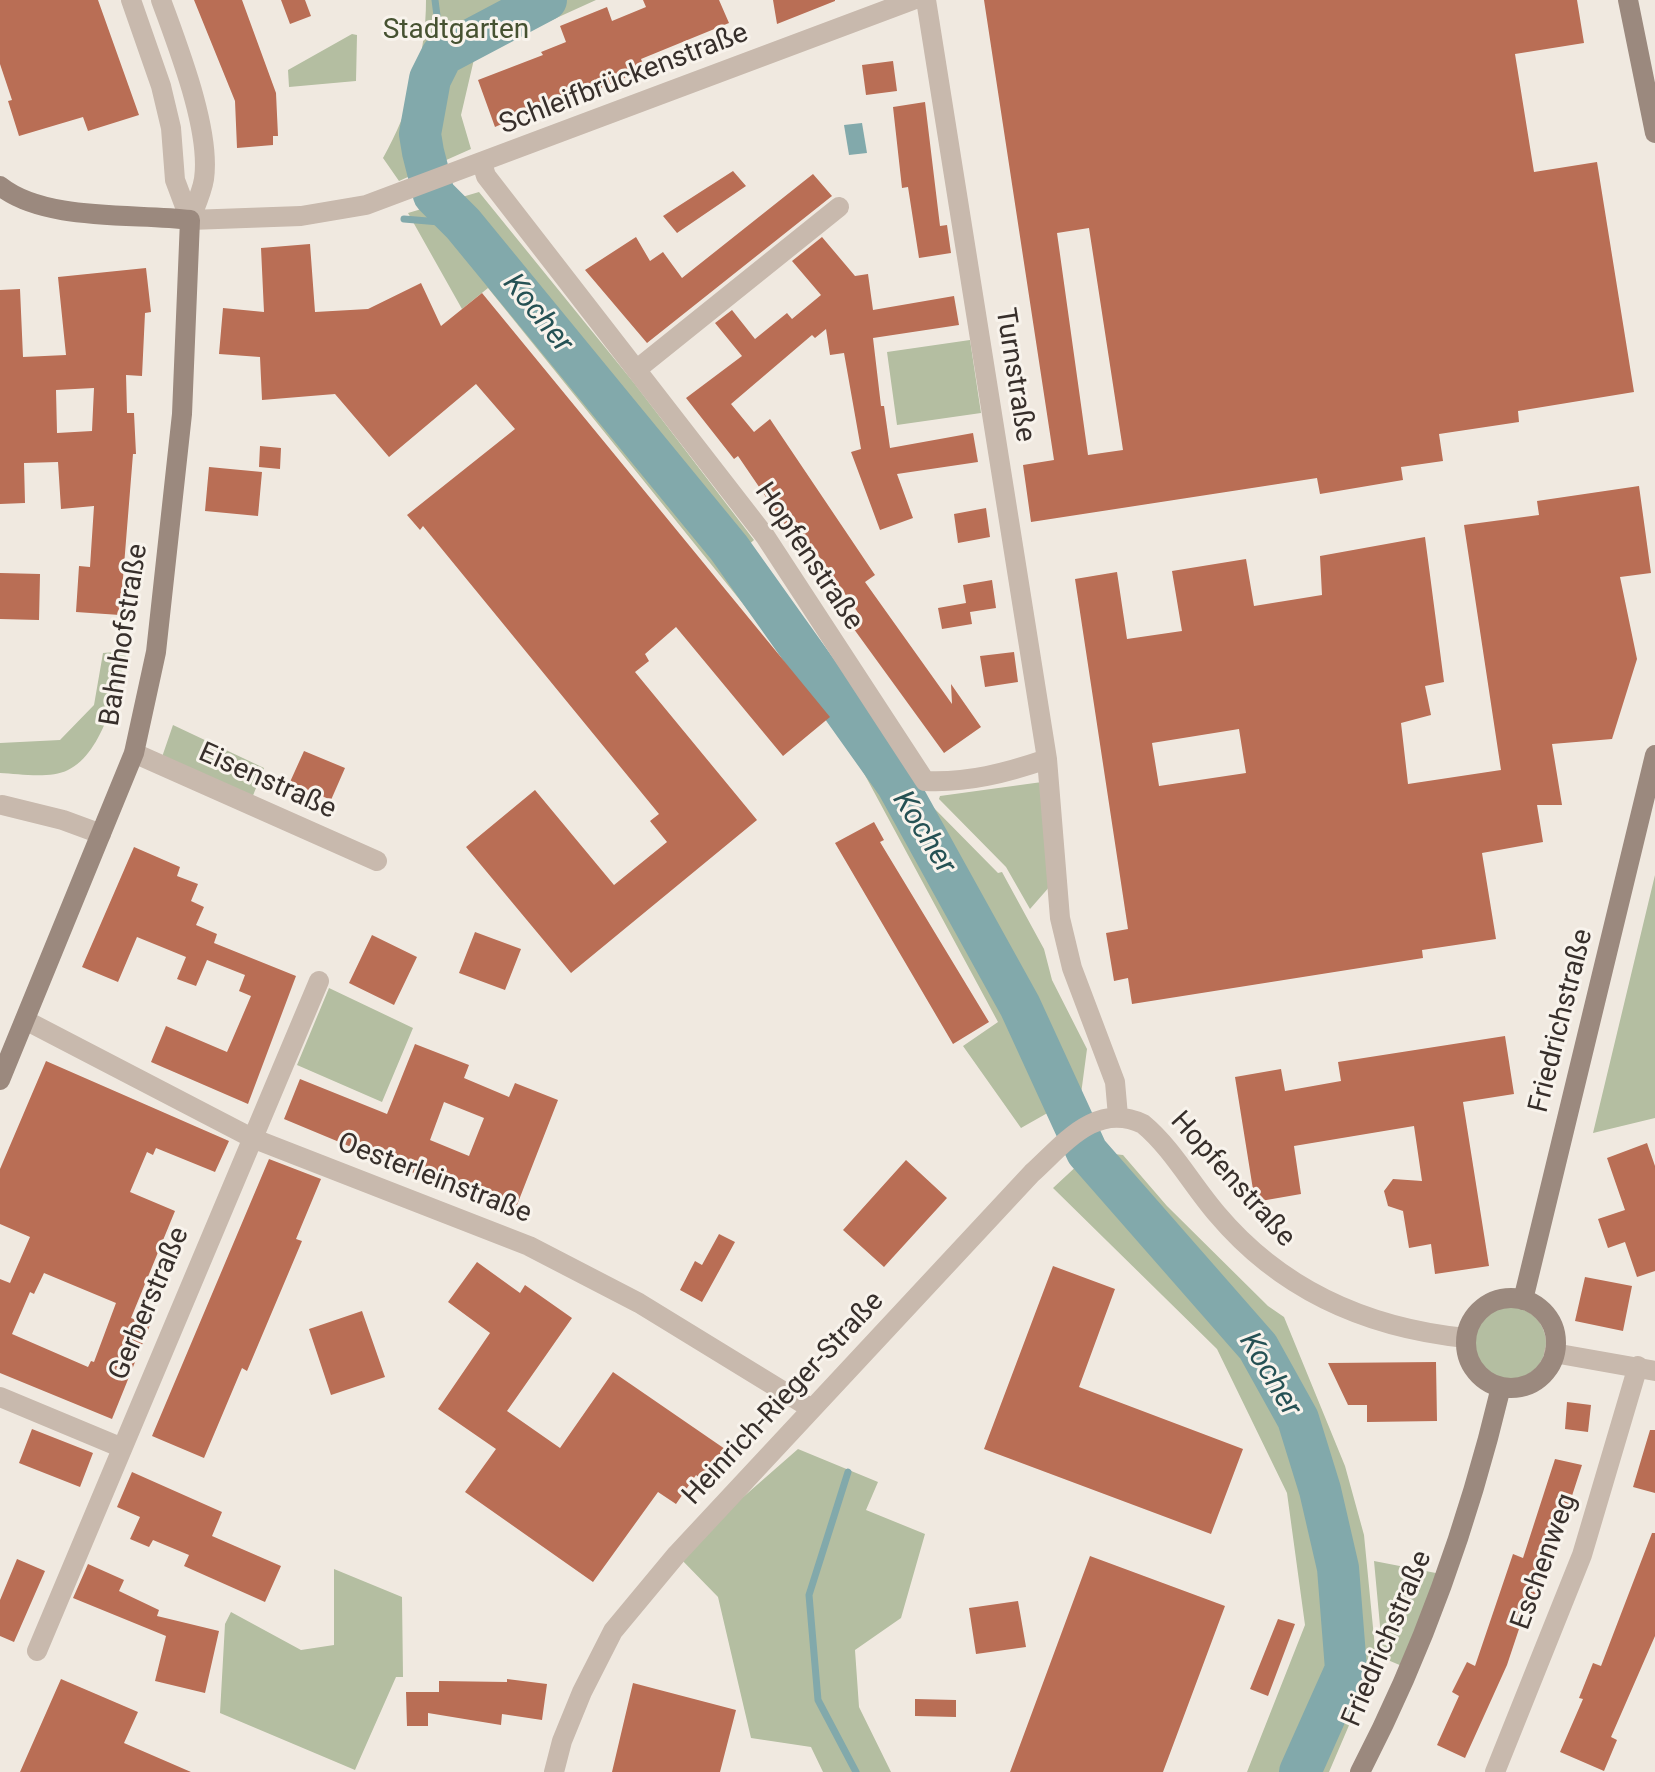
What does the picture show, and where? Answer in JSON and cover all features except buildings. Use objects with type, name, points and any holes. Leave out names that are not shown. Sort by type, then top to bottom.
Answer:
[{"type":"main road","points":[[1628,0],[1655,133]]},
{"type":"main road","points":[[0,186],[11,195],[60,210],[190,220]]},
{"type":"main road","name":"Bahnhofstraße","points":[[0,1080],[134,753],[156,652],[182,414],[190,220]]},
{"type":"main road","name":"Friedrichstraße","points":[[1523,1300],[1655,755]]},
{"type":"main road","points":[[1505,1299],[1523,1300],[1538,1308],[1549,1321],[1555,1336],[1554,1353],[1546,1371],[1531,1384],[1501,1387],[1476,1372],[1468,1356],[1466,1338],[1475,1317],[1487,1306],[1505,1299]]},
{"type":"main road","name":"Friedrichstraße","points":[[1360,1772],[1409,1671],[1437,1602],[1473,1496],[1501,1387]]},
{"type":"street","name":"Bahnhofstraße","points":[[131,0],[161,86],[171,128],[175,180],[190,220]]},
{"type":"street","name":"Bahnhofstraße","points":[[161,0],[188,75],[199,123],[204,179],[190,220]]},
{"type":"street","name":"Schleifbrückenstraße","points":[[190,220],[342,212],[413,190],[913,0]]},
{"type":"street","name":"Turnstraße","points":[[926,0],[1047,759]]},
{"type":"street","name":"Hopfenstraße","points":[[482,163],[486,176],[765,536],[925,781],[954,783],[1008,773],[1047,759]]},
{"type":"street","points":[[636,370],[839,207]]},
{"type":"street","name":"Eisenstraße","points":[[134,753],[377,861]]},
{"type":"street","points":[[1047,759],[1060,918],[1072,968],[1115,1082],[1118,1116]]},
{"type":"street","points":[[2,805],[63,820],[101,834]]},
{"type":"street","name":"Gerberstraße","points":[[37,1651],[120,1447],[319,981]]},
{"type":"street","name":"Oesterleinstraße","points":[[25,1020],[252,1138],[529,1246],[639,1303],[812,1409]]},
{"type":"street","name":"Hopfenstraße","points":[[1118,1116],[1131,1119],[1153,1132],[1243,1243],[1291,1282],[1347,1312],[1384,1325],[1466,1338]]},
{"type":"street","name":"Heinrich-Rieger-Straße","points":[[554,1772],[562,1741],[582,1692],[613,1631],[677,1554],[1032,1173],[1093,1121],[1118,1116]]},
{"type":"street","points":[[1554,1353],[1647,1369]]},
{"type":"street","name":"Eschenweg","points":[[1495,1772],[1582,1555],[1647,1369]]},
{"type":"street","points":[[0,1397],[120,1447]]},
{"type":"green space","name":"Stadtgarten","points":[[426,0],[596,0],[475,55],[461,115],[471,149],[399,181],[383,158],[415,82],[423,42]]},
{"type":"green space","points":[[352,34],[357,35],[356,81],[289,87],[288,70]]},
{"type":"green space","points":[[479,192],[634,383],[754,540],[728,563],[798,654],[904,814],[929,803],[998,873],[1002,872],[1044,949],[1052,980],[1087,1049],[1081,1094],[1021,1128],[963,1046],[998,1022],[832,714],[488,288],[462,309],[408,213]]},
{"type":"green space","points":[[970,340],[981,413],[897,425],[887,352]]},
{"type":"green space","points":[[127,651],[108,717],[81,761],[61,773],[0,773],[0,743],[60,740],[94,705],[103,653]]},
{"type":"green space","points":[[173,725],[264,768],[252,798],[162,757]]},
{"type":"green space","points":[[1042,782],[1051,885],[1030,909],[1006,867],[939,799],[940,796]]},
{"type":"green space","points":[[1655,875],[1655,1118],[1593,1133]]},
{"type":"green space","points":[[329,988],[413,1028],[382,1102],[297,1065]]},
{"type":"green space","points":[[1105,1153],[1123,1155],[1167,1206],[1268,1306],[1284,1317],[1345,1466],[1364,1535],[1375,1648],[1371,1674],[1329,1772],[1247,1772],[1305,1625],[1287,1493],[1217,1349],[1053,1188],[1081,1162]]},
{"type":"green space","points":[[1510,1307],[1530,1313],[1540,1323],[1546,1343],[1540,1363],[1530,1373],[1510,1379],[1490,1373],[1480,1363],[1474,1343],[1480,1323],[1490,1313]]},
{"type":"green space","points":[[798,1449],[878,1482],[866,1510],[925,1534],[901,1618],[855,1650],[859,1707],[891,1772],[823,1772],[811,1747],[751,1738],[718,1597],[677,1555]]},
{"type":"green space","points":[[1374,1561],[1441,1574],[1402,1666],[1383,1658]]},
{"type":"green space","points":[[334,1569],[402,1597],[403,1677],[396,1677],[355,1770],[220,1713],[225,1624],[231,1612],[301,1650],[334,1645]]},
{"type":"water","points":[[862,123],[867,153],[849,155],[844,125]]},
{"type":"waterway","points":[[435,0],[442,55]]},
{"type":"waterway","name":"Kocher","points":[[546,0],[442,55],[430,79],[420,134],[434,195],[463,224],[729,548],[897,784],[1020,1006],[1087,1152],[1258,1347],[1298,1419],[1320,1490],[1338,1568],[1346,1669],[1300,1772]]},
{"type":"waterway","points":[[404,219],[463,224]]},
{"type":"waterway","points":[[848,1472],[809,1595],[818,1700],[856,1772]]}]
